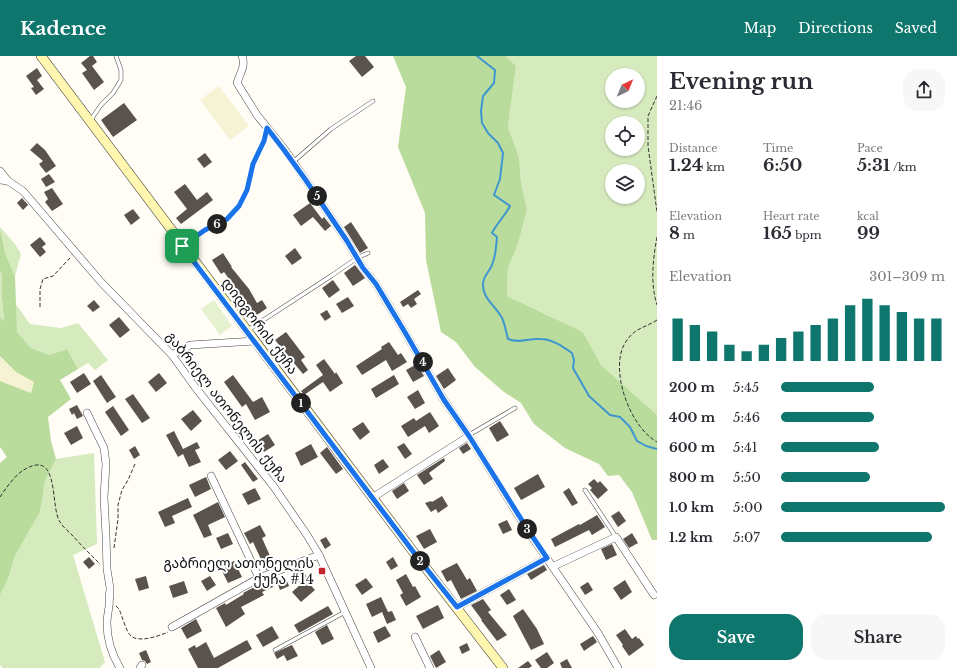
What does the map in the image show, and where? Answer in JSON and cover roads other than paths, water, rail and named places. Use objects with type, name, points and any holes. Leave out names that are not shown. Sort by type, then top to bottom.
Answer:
[{"type":"street","name":"დიდგორის ქუჩა","points":[[41,56],[372,498],[503,668]]},
{"type":"street","points":[[242,56],[243,69],[237,83],[253,110],[293,162],[376,284],[444,400],[469,436],[528,530],[554,566],[598,633],[618,668]]},
{"type":"street","name":"გაბრიელ ათონელის ქუჩა","points":[[0,171],[4,181],[23,192],[101,282],[172,354],[195,387],[274,487],[307,535],[318,555],[371,668]]},
{"type":"street","points":[[172,354],[190,345],[255,340]]},
{"type":"street","points":[[87,413],[104,448],[106,464],[104,497],[107,569],[110,588],[107,622],[115,660],[120,668]]},
{"type":"street","points":[[372,498],[469,436]]},
{"type":"street","points":[[211,476],[259,578]]},
{"type":"street","points":[[554,566],[616,536],[654,595]]},
{"type":"street","points":[[172,627],[259,578],[318,555]]},
{"type":"street","points":[[457,607],[547,558]]},
{"type":"street","points":[[101,565],[107,580],[110,598]]},
{"type":"street","points":[[415,637],[430,668]]},
{"type":"lane","points":[[89,122],[101,105],[113,93],[121,80],[121,70],[116,56]]},
{"type":"lane","points":[[293,162],[331,129],[373,101]]},
{"type":"lane","points":[[182,246],[205,230],[227,219],[239,206],[247,190],[253,164],[264,141],[267,128]]},
{"type":"lane","points":[[247,331],[357,258],[368,253]]},
{"type":"lane","points":[[469,436],[515,408]]},
{"type":"lane","points":[[585,490],[616,536]]},
{"type":"lane","points":[[275,650],[345,612]]},
{"type":"waterway","points":[[477,56],[495,70],[494,83],[483,96],[481,111],[482,123],[488,133],[498,143],[503,153],[500,179],[494,195],[510,206],[492,233],[497,237],[496,251],[492,265],[483,281],[483,289],[485,294],[502,318],[508,339],[516,341],[536,339],[549,340],[561,345],[572,353],[574,360],[573,368],[589,396],[610,415],[620,417],[630,427],[637,441],[646,446],[657,449]]},
{"type":"place","name":"გაბრიელ ათონელის ქუჩა #14","points":[[322,571]]}]
